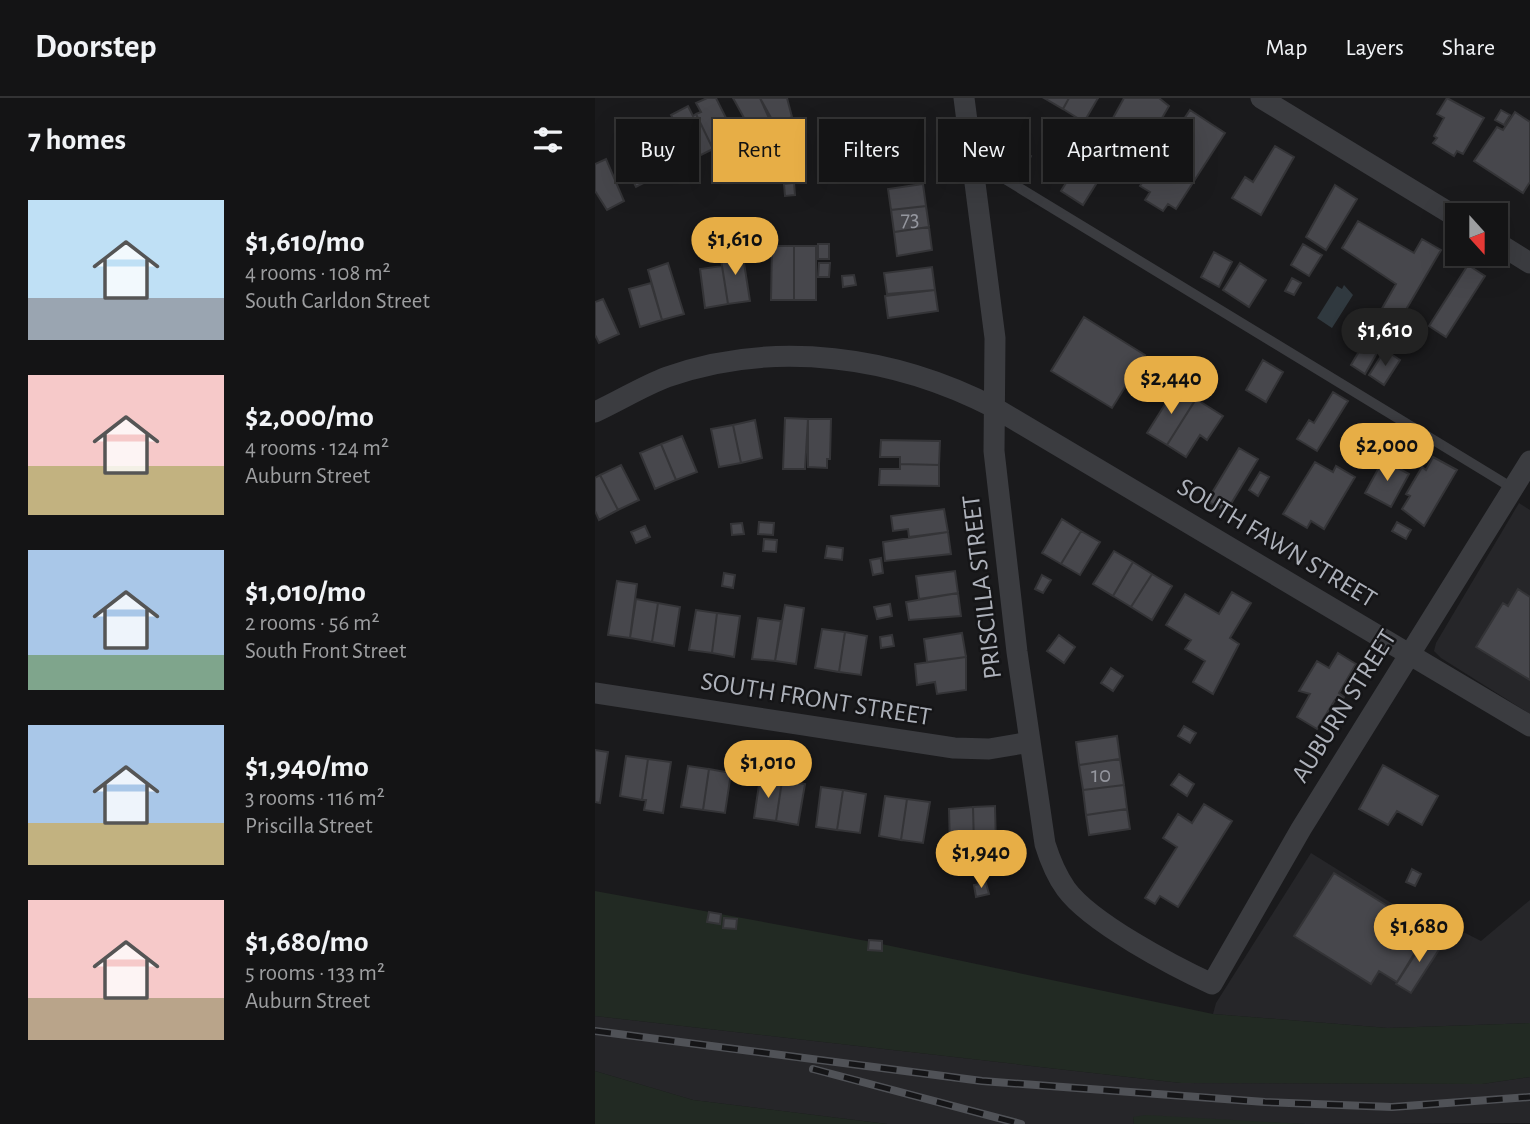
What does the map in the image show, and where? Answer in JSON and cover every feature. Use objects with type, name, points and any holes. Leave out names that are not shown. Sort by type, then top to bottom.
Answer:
[{"type":"street","name":"PRISCILLA STREET","points":[[964,98],[967,119]]},
{"type":"street","points":[[1261,98],[1445,210]]},
{"type":"street","name":"PRISCILLA STREET","points":[[975,182],[995,338],[994,452],[1045,844],[1052,867],[1066,890],[1086,909],[1171,965],[1212,984]]},
{"type":"street","points":[[1509,250],[1530,263]]},
{"type":"street","name":"SOUTH FAWN STREET","points":[[595,412],[666,378],[706,366],[763,358],[861,361],[916,374],[995,408],[1530,726]]},
{"type":"street","name":"AUBURN STREET","points":[[1212,984],[1301,829],[1530,460]]},
{"type":"street","name":"SOUTH FRONT STREET","points":[[595,692],[954,748],[989,749],[1030,742]]},
{"type":"lane","points":[[1010,182],[1514,489]]},
{"type":"shaded area","points":[[1344,285],[1353,295],[1332,328],[1317,318],[1337,286],[1342,289]]},
{"type":"shaded area","points":[[1519,503],[1530,510],[1530,714],[1434,651],[1436,643]]},
{"type":"shaded area","points":[[1311,853],[1409,914],[1428,914],[1481,941],[1530,900],[1530,1023],[1388,1028],[1213,1014],[1216,1003]]},
{"type":"shaded area","points":[[595,891],[872,942],[1213,1014],[1388,1028],[1530,1023],[1530,1077],[1482,1084],[1181,1083],[595,1016]]},
{"type":"shaded area","points":[[595,1016],[1181,1083],[1482,1084],[1530,1077],[1530,1123],[1305,1124],[1133,1117],[1134,1124],[887,1124],[693,1100],[595,1071]]},
{"type":"shaded area","points":[[595,1071],[693,1100],[887,1124],[595,1124]]},
{"type":"shaded area","points":[[1146,1115],[1305,1124],[1134,1124],[1133,1117]]},
{"type":"building","points":[[707,98],[716,98],[726,119],[713,119],[713,149],[696,114],[701,112],[696,103]]},
{"type":"building","points":[[733,98],[760,98],[769,119],[745,119]]},
{"type":"building","points":[[760,98],[787,98],[792,117],[772,119]]},
{"type":"building","points":[[1044,98],[1069,98],[1063,109]]},
{"type":"building","points":[[1069,98],[1098,98],[1086,119],[1079,119],[1063,109]]},
{"type":"building","points":[[1124,98],[1159,98],[1169,106],[1161,119],[1113,118]]},
{"type":"building","points":[[1447,98],[1484,118],[1463,154],[1457,151],[1454,156],[1433,143],[1444,118],[1437,114]]},
{"type":"building","points":[[688,106],[693,116],[696,114],[698,119],[673,119],[671,115]]},
{"type":"building","points":[[1190,110],[1225,133],[1176,209],[1168,204],[1163,211],[1145,200],[1150,192],[1140,186],[1143,182],[1193,182],[1193,119],[1184,119]]},
{"type":"building","points":[[1501,110],[1510,115],[1504,125],[1495,120]]},
{"type":"building","points":[[1515,112],[1530,122],[1530,182],[1523,193],[1474,161],[1497,127],[1503,130]]},
{"type":"building","points":[[699,120],[713,149],[699,156]]},
{"type":"building","points":[[1275,146],[1294,157],[1261,215],[1232,198],[1245,177],[1253,182]]},
{"type":"building","points":[[606,159],[624,201],[607,210],[595,191],[595,164]]},
{"type":"building","points":[[1067,182],[1097,182],[1083,205],[1061,191]]},
{"type":"building","points":[[794,183],[795,195],[785,196],[784,184]]},
{"type":"building","points":[[923,184],[926,206],[891,210],[888,189]]},
{"type":"building","points":[[1335,185],[1357,199],[1326,250],[1306,237]]},
{"type":"building","points":[[926,206],[929,227],[894,232],[891,210]]},
{"type":"building","points":[[1358,221],[1414,253],[1422,239],[1441,250],[1394,330],[1376,319],[1396,284],[1342,248]]},
{"type":"building","points":[[929,227],[932,250],[897,256],[894,232]]},
{"type":"building","points":[[818,244],[829,244],[829,259],[818,259]]},
{"type":"building","points":[[1303,244],[1322,255],[1309,276],[1291,265]]},
{"type":"building","points":[[772,246],[794,246],[794,300],[771,300]]},
{"type":"building","points":[[794,246],[816,246],[816,300],[794,300]]},
{"type":"building","points":[[742,250],[750,301],[728,304],[720,253]]},
{"type":"building","points":[[1214,252],[1232,262],[1219,287],[1201,277]]},
{"type":"building","points":[[668,263],[684,314],[662,320],[648,270]]},
{"type":"building","points":[[819,263],[830,263],[829,277],[818,277]]},
{"type":"building","points":[[1240,263],[1266,280],[1249,307],[1223,290]]},
{"type":"building","points":[[722,266],[728,304],[705,308],[700,269]]},
{"type":"building","points":[[1467,266],[1485,276],[1446,337],[1429,326]]},
{"type":"building","points":[[932,267],[935,290],[887,294],[884,273]]},
{"type":"building","points":[[854,275],[856,285],[843,287],[842,276]]},
{"type":"building","points":[[1292,278],[1301,283],[1294,295],[1285,291]]},
{"type":"building","points":[[651,283],[662,320],[640,327],[629,289]]},
{"type":"building","points":[[935,290],[938,311],[888,318],[885,296]]},
{"type":"building","points":[[603,299],[619,334],[599,343],[595,335],[595,302]]},
{"type":"building","points":[[1084,317],[1145,355],[1112,408],[1051,371]]},
{"type":"building","points":[[1364,343],[1378,351],[1365,374],[1351,365]]},
{"type":"building","points":[[1385,350],[1400,360],[1384,385],[1369,375]]},
{"type":"building","points":[[1263,360],[1283,372],[1266,402],[1246,390]]},
{"type":"building","points":[[1176,387],[1196,399],[1167,445],[1147,433]]},
{"type":"building","points":[[1333,392],[1348,401],[1317,451],[1297,439],[1309,420],[1314,423]]},
{"type":"building","points":[[1196,399],[1223,416],[1207,440],[1200,435],[1186,457],[1167,445]]},
{"type":"building","points":[[785,418],[808,419],[805,469],[783,469]]},
{"type":"building","points":[[808,419],[831,419],[830,459],[827,459],[827,468],[808,467]]},
{"type":"building","points":[[755,420],[762,458],[741,463],[733,425]]},
{"type":"building","points":[[733,425],[741,463],[719,467],[711,429]]},
{"type":"building","points":[[682,436],[697,472],[676,480],[661,444]]},
{"type":"building","points":[[881,440],[940,441],[939,465],[900,464],[900,457],[880,457]]},
{"type":"building","points":[[661,444],[676,480],[655,489],[640,453]]},
{"type":"building","points":[[1239,448],[1258,459],[1226,512],[1207,501]]},
{"type":"building","points":[[1433,457],[1457,470],[1424,526],[1402,509],[1410,496],[1406,494],[1422,467],[1426,470]]},
{"type":"building","points":[[1383,460],[1409,474],[1391,507],[1365,493]]},
{"type":"building","points":[[1315,462],[1333,472],[1336,466],[1355,477],[1324,529],[1311,521],[1307,528],[1283,514]]},
{"type":"building","points":[[900,464],[939,465],[939,486],[879,485],[880,469],[900,469]]},
{"type":"building","points":[[621,465],[639,500],[618,510],[600,475]]},
{"type":"building","points":[[1260,472],[1269,477],[1258,496],[1249,490]]},
{"type":"building","points":[[600,475],[618,510],[599,520],[595,511],[595,478]]},
{"type":"building","points":[[944,509],[948,532],[909,537],[908,529],[893,531],[891,516]]},
{"type":"building","points":[[1062,519],[1081,531],[1061,564],[1042,553]]},
{"type":"building","points":[[759,522],[774,523],[773,535],[758,534]]},
{"type":"building","points":[[1397,522],[1411,530],[1406,539],[1392,531]]},
{"type":"building","points":[[742,523],[744,534],[732,535],[731,524]]},
{"type":"building","points":[[645,526],[650,537],[636,543],[631,532]]},
{"type":"building","points":[[1081,531],[1100,542],[1080,575],[1061,564]]},
{"type":"building","points":[[948,532],[951,554],[885,561],[883,542]]},
{"type":"building","points":[[764,539],[777,540],[776,552],[763,551]]},
{"type":"building","points":[[827,546],[843,548],[842,560],[825,558]]},
{"type":"building","points":[[1114,551],[1133,562],[1113,596],[1093,584]]},
{"type":"building","points":[[881,558],[883,573],[873,575],[870,560]]},
{"type":"building","points":[[1133,562],[1152,574],[1131,607],[1113,596]]},
{"type":"building","points":[[955,571],[958,593],[919,599],[916,576]]},
{"type":"building","points":[[724,573],[735,575],[733,588],[722,586]]},
{"type":"building","points":[[1152,574],[1172,586],[1152,620],[1131,607]]},
{"type":"building","points":[[1042,575],[1051,580],[1043,593],[1035,589]]},
{"type":"building","points":[[617,581],[637,584],[630,638],[608,635]]},
{"type":"building","points":[[1518,589],[1530,597],[1530,680],[1476,647],[1503,603],[1508,606]]},
{"type":"building","points":[[1232,592],[1251,603],[1230,638],[1239,644],[1213,694],[1193,682],[1205,661],[1185,649],[1191,640],[1166,625],[1185,594],[1219,614]]},
{"type":"building","points":[[958,593],[961,616],[909,620],[906,602]]},
{"type":"building","points":[[636,599],[658,603],[652,642],[630,638]]},
{"type":"building","points":[[658,603],[680,607],[674,646],[652,642]]},
{"type":"building","points":[[890,604],[892,616],[877,619],[874,607]]},
{"type":"building","points":[[785,605],[804,608],[796,664],[775,661]]},
{"type":"building","points":[[696,610],[717,613],[712,653],[689,650]]},
{"type":"building","points":[[717,613],[740,616],[734,657],[712,653]]},
{"type":"building","points":[[758,618],[781,621],[775,661],[752,659]]},
{"type":"building","points":[[822,629],[845,632],[839,672],[815,668]]},
{"type":"building","points":[[845,632],[867,636],[861,675],[839,672]]},
{"type":"building","points":[[962,633],[966,657],[927,662],[924,639]]},
{"type":"building","points":[[892,635],[894,646],[881,648],[880,637]]},
{"type":"building","points":[[1059,635],[1075,647],[1064,663],[1047,651]]},
{"type":"building","points":[[1338,653],[1356,664],[1339,693],[1344,697],[1341,703],[1335,700],[1317,729],[1297,717],[1310,694],[1299,691],[1317,661],[1329,668]]},
{"type":"building","points":[[966,657],[966,690],[937,694],[935,682],[917,685],[915,664]]},
{"type":"building","points":[[1111,668],[1123,676],[1113,691],[1101,683]]},
{"type":"building","points":[[1184,726],[1196,733],[1190,743],[1178,736]]},
{"type":"building","points":[[1117,736],[1120,759],[1079,765],[1076,742]]},
{"type":"building","points":[[595,750],[608,752],[600,803],[595,802]]},
{"type":"building","points":[[626,756],[648,759],[642,800],[620,796]]},
{"type":"building","points":[[648,759],[671,762],[663,813],[644,810],[646,800],[642,800]]},
{"type":"building","points":[[1120,759],[1124,785],[1083,790],[1079,765]]},
{"type":"building","points":[[1383,765],[1438,796],[1422,825],[1397,811],[1388,825],[1359,809]]},
{"type":"building","points":[[688,766],[709,769],[703,810],[681,807]]},
{"type":"building","points":[[709,769],[731,773],[725,813],[703,810]]},
{"type":"building","points":[[1179,774],[1194,784],[1187,796],[1171,785]]},
{"type":"building","points":[[760,778],[782,781],[776,821],[754,818]]},
{"type":"building","points":[[782,781],[805,784],[798,825],[776,821]]},
{"type":"building","points":[[1124,785],[1127,809],[1086,815],[1083,790]]},
{"type":"building","points":[[821,787],[843,790],[837,830],[816,827]]},
{"type":"building","points":[[843,790],[866,794],[860,833],[837,830]]},
{"type":"building","points":[[885,796],[907,799],[901,840],[879,836]]},
{"type":"building","points":[[907,799],[930,802],[923,843],[901,840]]},
{"type":"building","points":[[1204,804],[1232,821],[1178,907],[1160,896],[1155,904],[1145,898],[1177,847],[1163,838],[1178,814],[1192,823]]},
{"type":"building","points":[[995,806],[996,846],[974,846],[973,807]]},
{"type":"building","points":[[973,807],[974,846],[950,847],[949,809]]},
{"type":"building","points":[[1127,809],[1130,829],[1089,835],[1086,815]]},
{"type":"building","points":[[1412,869],[1421,874],[1415,886],[1406,882]]},
{"type":"building","points":[[1334,873],[1428,931],[1397,982],[1379,971],[1371,984],[1294,936]]},
{"type":"building","points":[[986,883],[989,894],[976,897],[974,885]]},
{"type":"building","points":[[709,912],[721,914],[720,924],[707,922]]},
{"type":"building","points":[[724,918],[737,919],[736,929],[723,928]]},
{"type":"building","points":[[1427,936],[1442,945],[1411,993],[1396,984]]},
{"type":"building","points":[[869,940],[882,941],[882,951],[868,950]]},
{"type":"railway","points":[[595,1031],[982,1081],[1265,1102],[1392,1107],[1530,1097]]},
{"type":"railway","points":[[813,1069],[1021,1124]]}]
